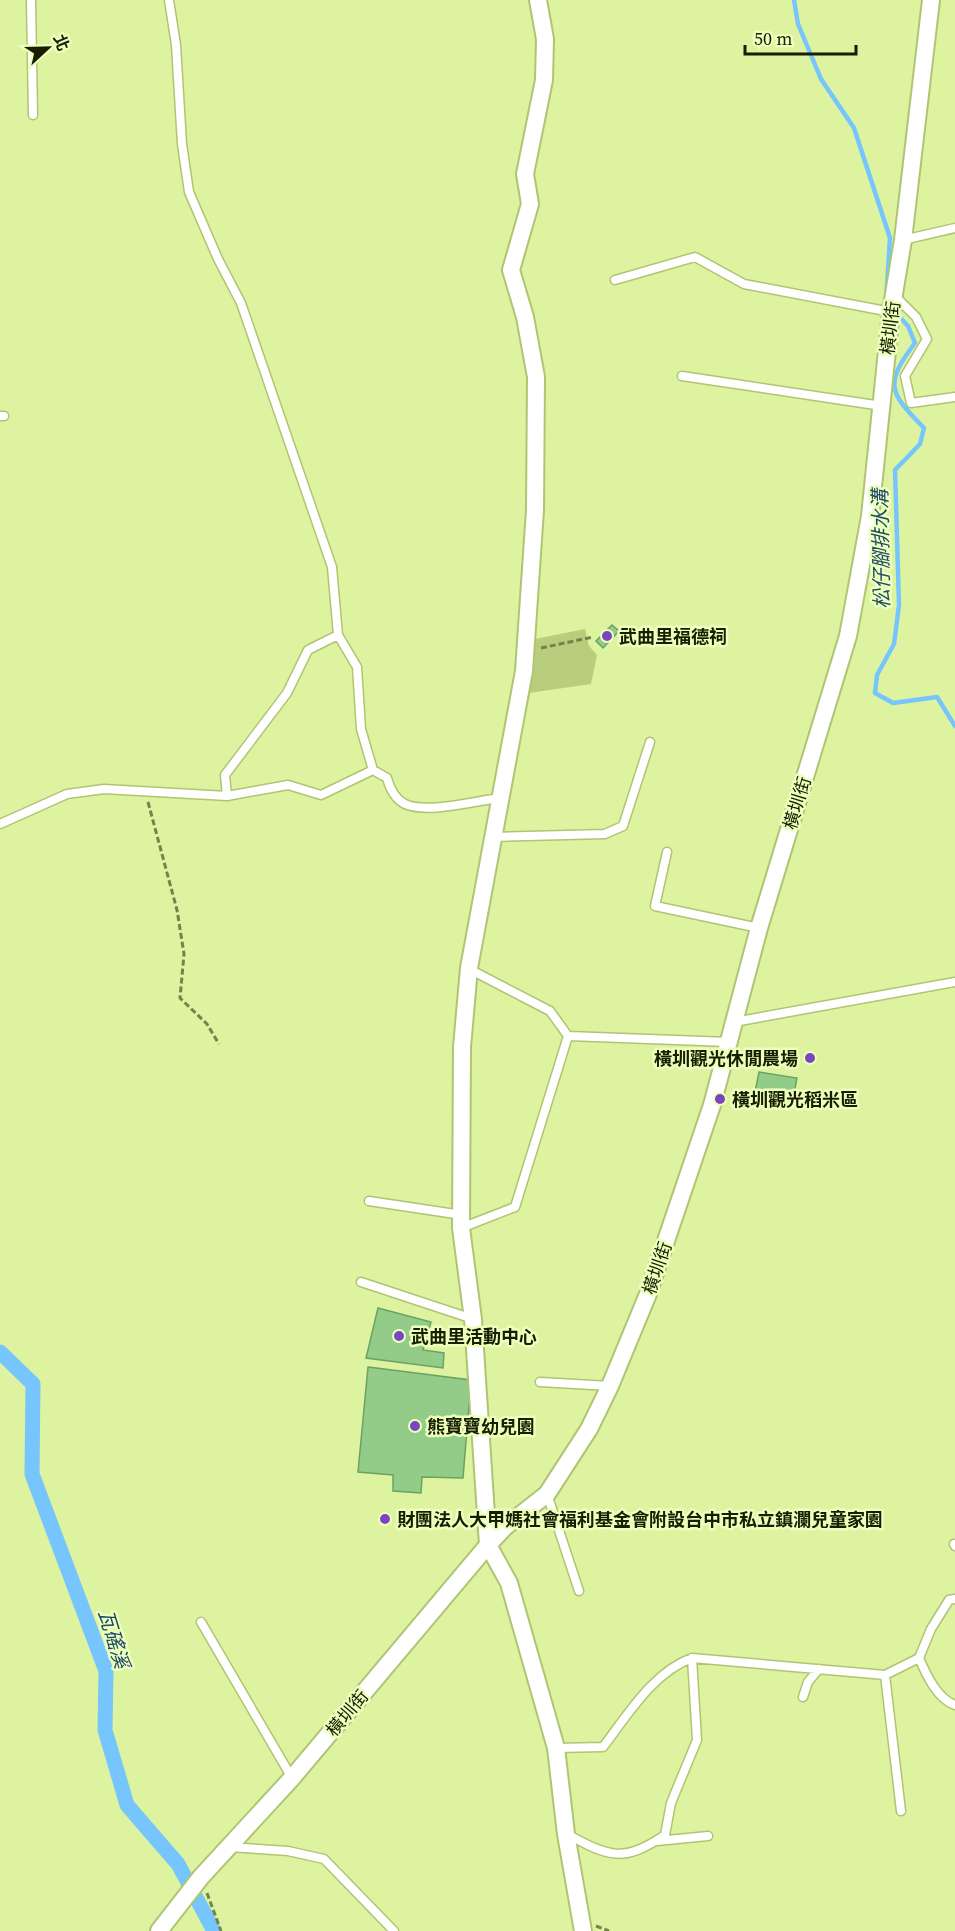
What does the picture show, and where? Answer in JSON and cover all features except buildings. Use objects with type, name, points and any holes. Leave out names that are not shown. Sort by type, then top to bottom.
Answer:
[{"type":"street","points":[[538,0],[545,39],[544,80],[525,174],[530,204],[511,270],[525,317],[536,377],[535,510],[524,672],[468,968],[462,1047],[461,1222],[473,1319],[488,1545],[510,1583],[556,1748],[566,1834],[583,1931]]},
{"type":"street","name":"橫圳街","points":[[159,1931],[182,1905],[201,1877],[292,1778],[488,1545],[505,1527],[547,1494],[588,1429],[610,1386],[648,1294],[712,1105],[759,928],[848,636],[870,516],[891,312],[903,240],[931,0]]},
{"type":"lane","points":[[31,0],[33,115]]},
{"type":"lane","points":[[169,0],[176,45],[182,144],[189,192],[218,259],[241,303],[332,567],[338,635],[357,667],[361,729],[374,770],[387,778],[390,789],[404,804],[418,808],[500,798]]},
{"type":"lane","points":[[903,240],[955,228]]},
{"type":"lane","points":[[615,280],[695,257],[744,284],[891,312]]},
{"type":"lane","points":[[894,295],[916,317],[927,339],[905,376],[911,403],[955,397]]},
{"type":"lane","points":[[682,376],[882,406]]},
{"type":"lane","points":[[227,796],[225,775],[286,693],[308,650],[338,635]]},
{"type":"lane","points":[[493,837],[605,834],[623,826],[650,742]]},
{"type":"lane","points":[[0,824],[67,794],[104,789],[227,796],[288,785],[321,795],[374,770]]},
{"type":"lane","points":[[667,852],[655,906],[759,928]]},
{"type":"lane","points":[[468,968],[550,1011],[568,1036]]},
{"type":"lane","points":[[734,1022],[955,982]]},
{"type":"lane","points":[[568,1036],[729,1042]]},
{"type":"lane","points":[[369,1202],[461,1222],[515,1208],[568,1036]]},
{"type":"lane","points":[[361,1282],[473,1319]]},
{"type":"lane","points":[[540,1382],[610,1386]]},
{"type":"lane","points":[[547,1494],[579,1591]]},
{"type":"lane","points":[[556,1748],[603,1747],[648,1690],[679,1662],[692,1658],[885,1675],[919,1658],[931,1629],[949,1600],[955,1599]]},
{"type":"lane","points":[[201,1622],[292,1778]]},
{"type":"lane","points":[[566,1834],[602,1854],[638,1852],[665,1835],[671,1803],[697,1740],[692,1658]]},
{"type":"lane","points":[[919,1658],[928,1679],[949,1703],[955,1705]]},
{"type":"lane","points":[[803,1697],[808,1682],[819,1669]]},
{"type":"lane","points":[[885,1675],[901,1811]]},
{"type":"lane","points":[[657,1841],[708,1836]]},
{"type":"lane","points":[[229,1847],[288,1851],[324,1859],[394,1931]]},
{"type":"path","points":[[525,651],[593,637]]},
{"type":"path","points":[[146,791],[177,910],[184,954],[180,998],[207,1024],[219,1044]]},
{"type":"path","points":[[201,1877],[220,1931]]},
{"type":"green space","points":[[585,629],[589,646],[597,655],[591,684],[529,693],[535,639]]},
{"type":"waterway","name":"松仔腳排水溝","points":[[794,0],[798,24],[821,79],[854,128],[890,238],[886,301]]},
{"type":"waterway","name":"松仔腳排水溝","points":[[895,312],[908,326],[915,343],[898,369],[895,388],[904,406],[924,428],[920,444],[895,470],[899,605],[894,644],[877,675],[875,693],[893,703],[937,697],[955,726]]},
{"type":"waterway","name":"瓦磘溪","points":[[0,1352],[33,1384],[32,1474],[106,1671],[105,1730],[127,1805],[178,1864],[214,1931]]},
{"type":"place","name":"武曲里福德祠","points":[[607,636]]},
{"type":"place","name":"橫圳觀光休閒農場","points":[[810,1058]]},
{"type":"place","name":"橫圳觀光稻米區","points":[[720,1099]]},
{"type":"place","name":"武曲里活動中心","points":[[399,1336]]},
{"type":"place","name":"熊寶寶幼兒園","points":[[415,1426]]},
{"type":"place","name":"財團法人大甲媽社會福利基金會附設台中市私立鎮瀾兒童家園","points":[[385,1519]]}]
